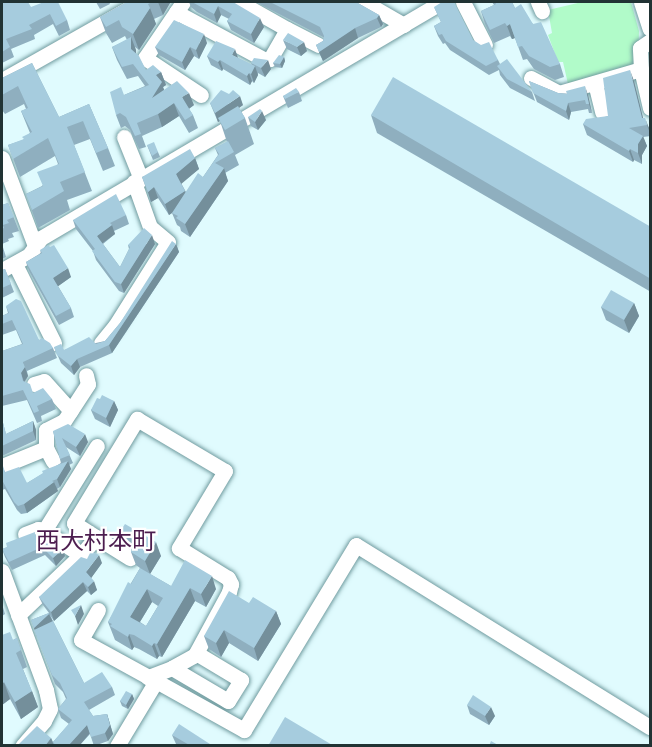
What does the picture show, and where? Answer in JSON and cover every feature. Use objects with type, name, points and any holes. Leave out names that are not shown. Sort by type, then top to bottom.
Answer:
[{"type":"street","points":[[2,80],[140,2]]},
{"type":"street","points":[[239,2],[318,45]]},
{"type":"street","points":[[363,2],[404,25]]},
{"type":"street","points":[[463,2],[485,45]]},
{"type":"street","points":[[641,2],[651,29]]},
{"type":"street","points":[[54,342],[8,267],[29,255],[41,238],[404,25],[436,3]]},
{"type":"street","points":[[201,94],[145,58],[179,7],[265,60],[270,59],[287,29]]},
{"type":"street","points":[[651,41],[640,48],[641,69],[651,108]]},
{"type":"street","points":[[531,78],[559,93],[641,69]]},
{"type":"street","points":[[595,83],[602,112]]},
{"type":"street","points":[[101,343],[115,326],[168,242],[150,227],[124,137]]},
{"type":"street","points":[[2,158],[35,246]]},
{"type":"street","points":[[10,466],[49,454],[46,430],[64,421],[88,384],[86,375]]},
{"type":"street","points":[[34,384],[44,381],[71,411]]},
{"type":"street","points":[[117,746],[152,679],[196,653],[231,584],[228,578],[179,548],[225,471],[137,419],[74,523],[130,558]]},
{"type":"street","points":[[36,531],[98,446]]},
{"type":"street","points":[[36,531],[46,514]]},
{"type":"street","points":[[36,531],[81,555]]},
{"type":"street","points":[[18,615],[81,555],[96,537]]},
{"type":"street","points":[[98,610],[81,640],[244,730],[356,545],[651,727]]},
{"type":"street","points":[[2,572],[46,690],[50,709],[44,721],[22,746]]},
{"type":"street","points":[[9,640],[24,633]]},
{"type":"street","points":[[172,668],[228,701],[241,680],[196,653]]},
{"type":"green space","points":[[582,2],[631,2],[639,31],[638,65],[568,84],[563,62],[558,62],[548,35],[552,33],[548,10]]},
{"type":"building","points":[[2,2],[28,2],[31,7],[44,2],[58,2],[67,20],[56,26],[50,14],[29,25],[32,29],[6,39],[10,47],[2,52]]},
{"type":"building","points":[[127,2],[152,2],[148,4],[150,8],[133,34],[122,27],[119,20],[106,27],[100,17]]},
{"type":"building","points":[[192,2],[233,2],[260,18],[251,34],[227,21],[232,14],[218,6],[214,14]]},
{"type":"building","points":[[270,2],[356,2],[379,15],[319,52],[316,45],[323,41],[324,36],[320,27]]},
{"type":"building","points":[[442,2],[454,2],[473,40],[481,45],[489,42],[498,60],[486,66],[446,41],[442,34],[439,35],[434,26],[441,22],[434,7]]},
{"type":"building","points":[[495,2],[512,2],[515,8],[521,4],[533,24],[541,22],[560,64],[550,67],[529,56],[522,46],[518,47],[510,24],[507,26],[505,23],[490,30],[481,11],[496,4]]},
{"type":"building","points":[[174,20],[204,34],[196,50],[190,47],[182,62],[155,47]]},
{"type":"building","points":[[288,33],[304,42],[297,47],[283,40]]},
{"type":"building","points":[[131,37],[131,49],[139,56],[146,70],[153,65],[161,72],[156,75],[162,82],[152,98],[177,81],[189,93],[182,97],[193,115],[185,120],[174,103],[158,114],[137,123],[141,134],[135,136],[126,117],[120,113],[116,115],[110,92],[121,87],[124,95],[149,85],[133,64],[122,67],[112,47]]},
{"type":"building","points":[[216,41],[235,49],[232,55],[255,66],[251,74],[247,76],[220,60],[218,62],[207,56]]},
{"type":"building","points":[[279,55],[284,57],[280,64],[273,63]]},
{"type":"building","points":[[254,58],[268,60],[261,68],[251,63]]},
{"type":"building","points":[[507,59],[532,92],[507,79],[497,66]]},
{"type":"building","points":[[32,63],[59,117],[89,104],[108,148],[96,153],[83,121],[67,127],[85,172],[60,182],[64,191],[32,210],[26,194],[43,186],[37,172],[59,164],[48,138],[13,159],[8,145],[24,139],[22,137],[32,132],[21,111],[28,108],[18,86],[2,95],[2,78]]},
{"type":"building","points":[[630,70],[642,118],[645,118],[647,125],[629,128],[643,136],[638,144],[638,153],[630,149],[629,151],[583,124],[586,119],[608,116],[603,78]]},
{"type":"building","points":[[393,77],[651,227],[651,279],[371,115]]},
{"type":"building","points":[[529,81],[558,93],[567,94],[566,91],[585,86],[589,104],[586,104],[585,100],[568,103],[566,111],[533,93]]},
{"type":"building","points":[[296,88],[299,92],[285,99],[283,96]]},
{"type":"building","points":[[221,90],[229,94],[233,90],[240,96],[215,113],[210,103]]},
{"type":"building","points":[[238,106],[245,118],[225,130],[218,118]]},
{"type":"building","points":[[260,109],[262,111],[255,122],[248,117]]},
{"type":"building","points":[[228,141],[234,152],[215,163],[224,168],[185,224],[172,213],[198,173],[203,177],[219,154],[215,148]]},
{"type":"building","points":[[154,142],[158,152],[152,156],[147,145]]},
{"type":"building","points":[[190,149],[195,158],[176,174],[185,191],[165,204],[154,187],[148,192],[142,177]]},
{"type":"building","points":[[116,194],[126,215],[110,223],[112,225],[97,236],[120,267],[130,247],[128,245],[144,228],[152,235],[121,284],[115,282],[92,251],[95,249],[73,220]]},
{"type":"building","points":[[8,203],[14,217],[7,220],[9,223],[3,225],[2,229],[2,205]]},
{"type":"building","points":[[172,241],[176,244],[109,345],[77,359],[71,366],[57,355],[54,347],[61,344],[64,350],[89,337],[96,344],[105,341],[120,323]]},
{"type":"building","points":[[48,245],[50,247],[54,245],[68,268],[53,278],[71,308],[56,316],[26,262],[42,253],[40,250]]},
{"type":"building","points":[[5,269],[11,284],[2,288],[2,270]]},
{"type":"building","points":[[611,290],[634,303],[624,320],[601,307]]},
{"type":"building","points":[[16,299],[21,301],[39,340],[42,338],[53,348],[23,362],[25,367],[21,373],[23,381],[30,384],[33,393],[43,388],[52,399],[37,406],[39,411],[34,413],[23,390],[2,396],[2,351],[23,344],[12,320],[2,324],[2,316],[9,313],[6,306]]},
{"type":"building","points":[[102,395],[114,401],[106,418],[91,410],[97,398],[100,399]]},
{"type":"building","points":[[2,419],[6,434],[33,421],[33,431],[2,446]]},
{"type":"building","points":[[68,424],[85,434],[76,447],[62,438],[70,455],[60,459],[53,431]]},
{"type":"building","points":[[68,461],[57,479],[52,481],[54,482],[18,506],[2,480],[2,466],[5,472],[19,467],[27,483],[43,473],[42,471]]},
{"type":"building","points":[[125,524],[156,542],[145,561],[131,552],[134,541],[121,530]]},
{"type":"building","points":[[35,532],[39,537],[42,535],[54,546],[63,549],[53,558],[42,547],[9,562],[2,549],[7,547],[6,543]]},
{"type":"building","points":[[91,551],[99,555],[86,572],[94,581],[88,587],[83,582],[51,612],[39,597],[81,557],[87,559]]},
{"type":"building","points":[[185,560],[212,576],[201,594],[190,588],[157,644],[154,643],[152,646],[134,635],[129,634],[128,637],[110,626],[112,624],[108,622],[128,582],[131,584],[140,568],[171,586]],"holes":[[[147,589],[163,598],[146,626],[130,617]]]},
{"type":"building","points":[[229,591],[249,603],[253,597],[276,611],[254,648],[224,630],[216,643],[204,636]]},
{"type":"building","points":[[81,605],[75,616],[71,610]]},
{"type":"building","points":[[49,614],[34,628],[31,620]]},
{"type":"building","points":[[53,621],[84,683],[102,672],[112,687],[84,702],[93,716],[107,714],[110,725],[105,733],[91,737],[87,725],[68,746],[56,746],[53,742],[72,720],[58,709],[67,698],[60,683],[52,675],[34,630]]},
{"type":"building","points":[[10,632],[13,640],[17,638],[21,650],[16,653],[32,691],[15,702],[4,682],[2,684],[2,635]]},
{"type":"building","points":[[126,691],[132,694],[126,705],[120,701]]},
{"type":"building","points":[[473,695],[491,707],[485,716],[467,705]]},
{"type":"building","points":[[285,717],[334,746],[268,746]]},
{"type":"building","points":[[179,724],[213,746],[191,746],[172,735]]},
{"type":"building","points":[[37,726],[51,738],[45,746],[17,746]]},
{"type":"building","points":[[491,741],[498,745],[498,746],[489,746]]},
{"type":"district","name":"西大村本町","points":[[96,542]]}]
